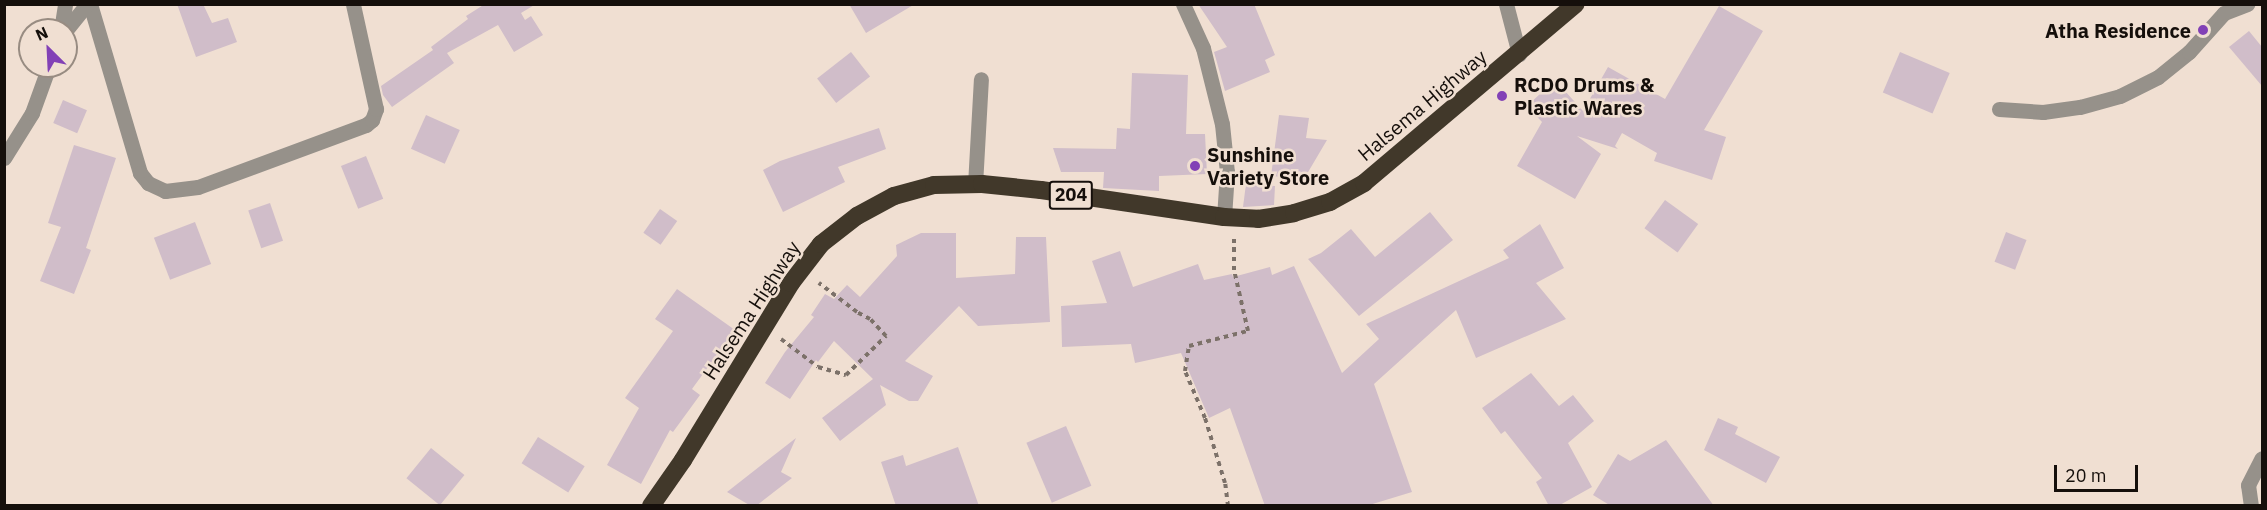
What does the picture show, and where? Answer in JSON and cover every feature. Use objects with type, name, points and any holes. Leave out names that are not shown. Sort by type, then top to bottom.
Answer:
[{"type":"highway","name":"Halsema Highway","points":[[651,506],[802,269],[821,244],[857,216],[894,196],[934,185],[975,185],[1041,190],[1229,217],[1258,219],[1294,213],[1330,202],[1364,183],[1576,4]]},
{"type":"street","points":[[88,4],[140,173],[148,183],[165,191],[198,187],[366,125],[372,120],[376,109],[353,4]]},
{"type":"street","points":[[76,18],[88,4]]},
{"type":"street","points":[[1183,4],[1203,48],[1222,124],[1229,217]]},
{"type":"street","points":[[1506,4],[1519,54]]},
{"type":"street","points":[[1999,109],[2043,112],[2080,107],[2120,96],[2158,77],[2189,52],[2220,9],[2247,4]]},
{"type":"street","points":[[4,158],[32,112],[45,78]]},
{"type":"street","points":[[975,185],[981,79]]},
{"type":"street","points":[[2251,506],[2248,485],[2262,458]]},
{"type":"path","points":[[1228,506],[1225,483],[1205,418],[1185,371],[1189,346],[1248,331],[1234,270],[1229,217]]},
{"type":"path","points":[[765,326],[818,367],[846,375],[886,336],[870,319],[857,312],[802,269]]},
{"type":"building","points":[[177,4],[203,4],[212,23],[228,18],[237,42],[196,57]]},
{"type":"building","points":[[485,4],[536,4],[521,13],[525,20],[531,16],[543,35],[514,52],[498,25],[447,53],[454,63],[392,107],[383,95],[381,86],[433,50],[431,47],[468,19],[466,16]]},
{"type":"building","points":[[849,4],[915,4],[866,33]]},
{"type":"building","points":[[1198,4],[1254,4],[1275,55],[1265,60],[1270,72],[1225,91],[1214,52],[1227,47]]},
{"type":"building","points":[[1719,6],[1763,31],[1704,130],[1726,137],[1712,180],[1654,161],[1657,153],[1622,133],[1615,146],[1618,149],[1577,136],[1601,154],[1575,199],[1517,166],[1542,122],[1527,106],[1555,80],[1583,111],[1608,67],[1665,99]]},
{"type":"building","points":[[2249,31],[2262,47],[2262,86],[2229,47]]},
{"type":"building","points":[[851,52],[870,76],[836,103],[817,78]]},
{"type":"building","points":[[1900,52],[1950,73],[1933,114],[1883,93]]},
{"type":"building","points":[[1132,73],[1188,75],[1186,134],[1205,134],[1207,174],[1159,176],[1159,191],[1103,188],[1104,172],[1061,172],[1053,148],[1116,149],[1117,128],[1130,129]]},
{"type":"building","points":[[63,100],[87,110],[77,133],[53,123]]},
{"type":"building","points":[[426,115],[460,130],[445,164],[411,149]]},
{"type":"building","points":[[1279,115],[1309,118],[1306,138],[1327,140],[1304,179],[1271,176]]},
{"type":"building","points":[[879,128],[886,149],[838,167],[845,182],[783,212],[763,170],[780,161]]},
{"type":"building","points":[[74,145],[116,158],[86,248],[91,250],[74,294],[40,281],[61,227],[48,223]]},
{"type":"building","points":[[366,156],[383,199],[358,209],[341,166]]},
{"type":"building","points":[[1246,184],[1275,186],[1274,205],[1243,207]]},
{"type":"building","points":[[1665,200],[1698,224],[1678,252],[1644,228]]},
{"type":"building","points":[[270,203],[283,241],[261,248],[248,210]]},
{"type":"building","points":[[660,209],[677,221],[661,245],[643,233]]},
{"type":"building","points":[[1430,212],[1453,240],[1359,316],[1308,259],[1321,253],[1351,229],[1375,257]]},
{"type":"building","points":[[195,222],[211,264],[170,280],[154,238]]},
{"type":"building","points":[[1540,224],[1564,268],[1536,283],[1566,319],[1476,358],[1456,310],[1374,384],[1412,492],[1366,506],[1265,506],[1230,408],[1209,418],[1181,353],[1135,363],[1131,344],[1062,347],[1061,306],[1107,303],[1092,261],[1120,251],[1133,287],[1198,264],[1204,280],[1232,274],[1233,277],[1270,267],[1272,275],[1294,266],[1342,373],[1379,339],[1366,324],[1509,258],[1503,250]]},
{"type":"building","points":[[2006,232],[2027,240],[2015,270],[1995,262]]},
{"type":"building","points":[[921,233],[956,233],[956,278],[1015,274],[1016,237],[1046,237],[1050,322],[978,326],[959,306],[905,361],[933,376],[918,401],[909,401],[880,385],[886,405],[840,441],[822,418],[873,379],[834,341],[818,362],[816,360],[790,399],[765,383],[785,352],[814,317],[811,315],[825,294],[834,299],[847,285],[860,297],[897,256],[896,245]]},
{"type":"building","points":[[677,289],[735,330],[692,389],[700,395],[673,432],[670,430],[641,484],[607,465],[639,408],[625,398],[673,331],[655,319]]},
{"type":"building","points":[[1531,373],[1559,406],[1573,395],[1594,421],[1568,443],[1592,487],[1558,506],[1549,506],[1536,482],[1542,478],[1505,431],[1501,434],[1482,408]]},
{"type":"building","points":[[1718,418],[1738,427],[1735,434],[1780,457],[1766,483],[1704,450]]},
{"type":"building","points":[[1066,426],[1091,486],[1052,503],[1026,443]]},
{"type":"building","points":[[538,437],[585,466],[568,492],[522,463]]},
{"type":"building","points":[[796,438],[781,472],[792,478],[756,506],[751,506],[727,492]]},
{"type":"building","points":[[1666,440],[1714,506],[1611,506],[1593,495],[1618,454],[1630,461]]},
{"type":"building","points":[[958,447],[979,506],[896,506],[881,462],[903,455],[906,466]]},
{"type":"building","points":[[431,448],[464,475],[440,505],[406,478]]},
{"type":"place","name":"Atha Residence","points":[[2203,30]]},
{"type":"place","name":"RCDO Drums & Plastic Wares","points":[[1502,96]]},
{"type":"place","name":"Sunshine Variety Store","points":[[1195,166]]}]
